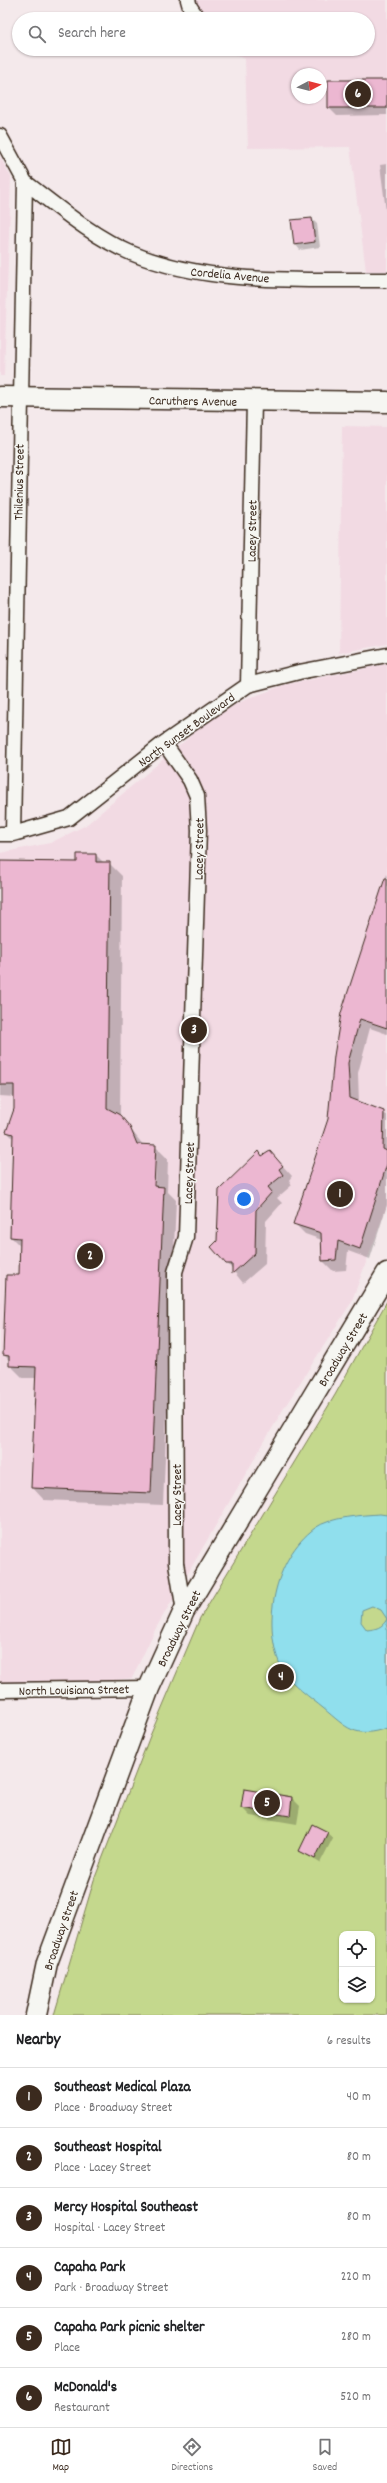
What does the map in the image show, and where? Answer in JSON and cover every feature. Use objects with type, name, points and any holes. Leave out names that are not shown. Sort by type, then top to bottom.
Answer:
[{"type":"main road","name":"Caruthers Avenue","points":[[10,397],[387,402]]},
{"type":"main road","name":"Broadway Street","points":[[36,2015],[47,1963],[149,1688],[184,1611],[387,1274]]},
{"type":"street","points":[[188,0],[193,12]]},
{"type":"street","name":"Thilenius Street","points":[[0,136],[25,182],[10,397],[6,834]]},
{"type":"street","name":"Cordelia Avenue","points":[[25,182],[81,224],[131,253],[188,272],[264,278],[387,280]]},
{"type":"street","name":"Lacey Street","points":[[248,685],[254,401]]},
{"type":"street","name":"North Sunset Boulevard","points":[[6,834],[69,818],[164,743],[248,685],[299,672],[387,655]]},
{"type":"street","name":"Lacey Street","points":[[164,743],[190,780],[198,796],[199,830],[186,1237],[175,1272],[176,1563],[184,1611]]},
{"type":"street","name":"North Louisiana Street","points":[[0,1690],[149,1688]]},
{"type":"shaded area","points":[[183,0],[387,0],[387,271],[366,271],[350,147],[248,148],[245,59],[239,56],[375,56],[375,12],[186,12]]},
{"type":"shaded area","points":[[0,157],[11,177],[4,376],[0,376]]},
{"type":"shaded area","points":[[342,426],[387,427],[387,644],[339,653]]},
{"type":"shaded area","points":[[387,664],[387,1206],[351,1303],[284,1408],[156,1628],[132,1678],[99,1682],[0,1683],[0,853],[50,843],[86,825],[207,722],[240,702],[284,685]]},
{"type":"green space","points":[[387,1301],[387,2015],[54,2015],[94,1880],[150,1736],[200,1618],[335,1395]]},
{"type":"water","points":[[380,1514],[387,1515],[387,1619],[387,1728],[376,1731],[359,1732],[345,1726],[286,1676],[276,1653],[272,1614],[275,1594],[289,1557],[301,1541],[315,1528],[329,1521],[347,1517]],"holes":[[[372,1606],[381,1610],[387,1619],[378,1628],[367,1630],[361,1622],[362,1610]]]},
{"type":"building","points":[[328,80],[387,80],[387,108],[328,108]]},
{"type":"building","points":[[312,218],[315,242],[294,245],[291,220]]},
{"type":"building","points":[[77,854],[96,854],[96,862],[110,862],[107,1108],[120,1115],[130,1127],[137,1144],[156,1145],[154,1186],[164,1187],[151,1493],[31,1488],[36,1367],[9,1366],[9,1356],[3,1355],[6,1275],[19,1275],[20,1238],[10,1237],[13,1134],[6,1132],[14,1109],[14,1085],[0,1085],[0,861],[77,862]]},
{"type":"building","points":[[385,878],[387,878],[387,1028],[360,1019],[348,1063],[350,1098],[384,1111],[383,1149],[387,1151],[387,1164],[360,1249],[338,1241],[336,1260],[322,1261],[321,1233],[293,1224],[328,1119],[334,1056],[341,1013]]},
{"type":"building","points":[[259,1151],[262,1156],[270,1151],[283,1166],[279,1169],[283,1175],[268,1187],[272,1192],[256,1210],[255,1253],[232,1274],[232,1264],[226,1264],[211,1247],[217,1241],[219,1190]]},
{"type":"building","points":[[244,1789],[292,1797],[290,1816],[241,1808]]},
{"type":"building","points":[[312,1824],[328,1832],[315,1859],[299,1851]]},
{"type":"place","name":"McDonald's","points":[[358,94]]},
{"type":"place","name":"Mercy Hospital Southeast","points":[[194,1030]]},
{"type":"place","name":"Southeast Medical Plaza","points":[[340,1194]]},
{"type":"place","name":"Southeast Hospital","points":[[90,1256]]},
{"type":"place","name":"Capaha Park","points":[[281,1677]]},
{"type":"place","name":"Capaha Park picnic shelter","points":[[267,1803]]}]
